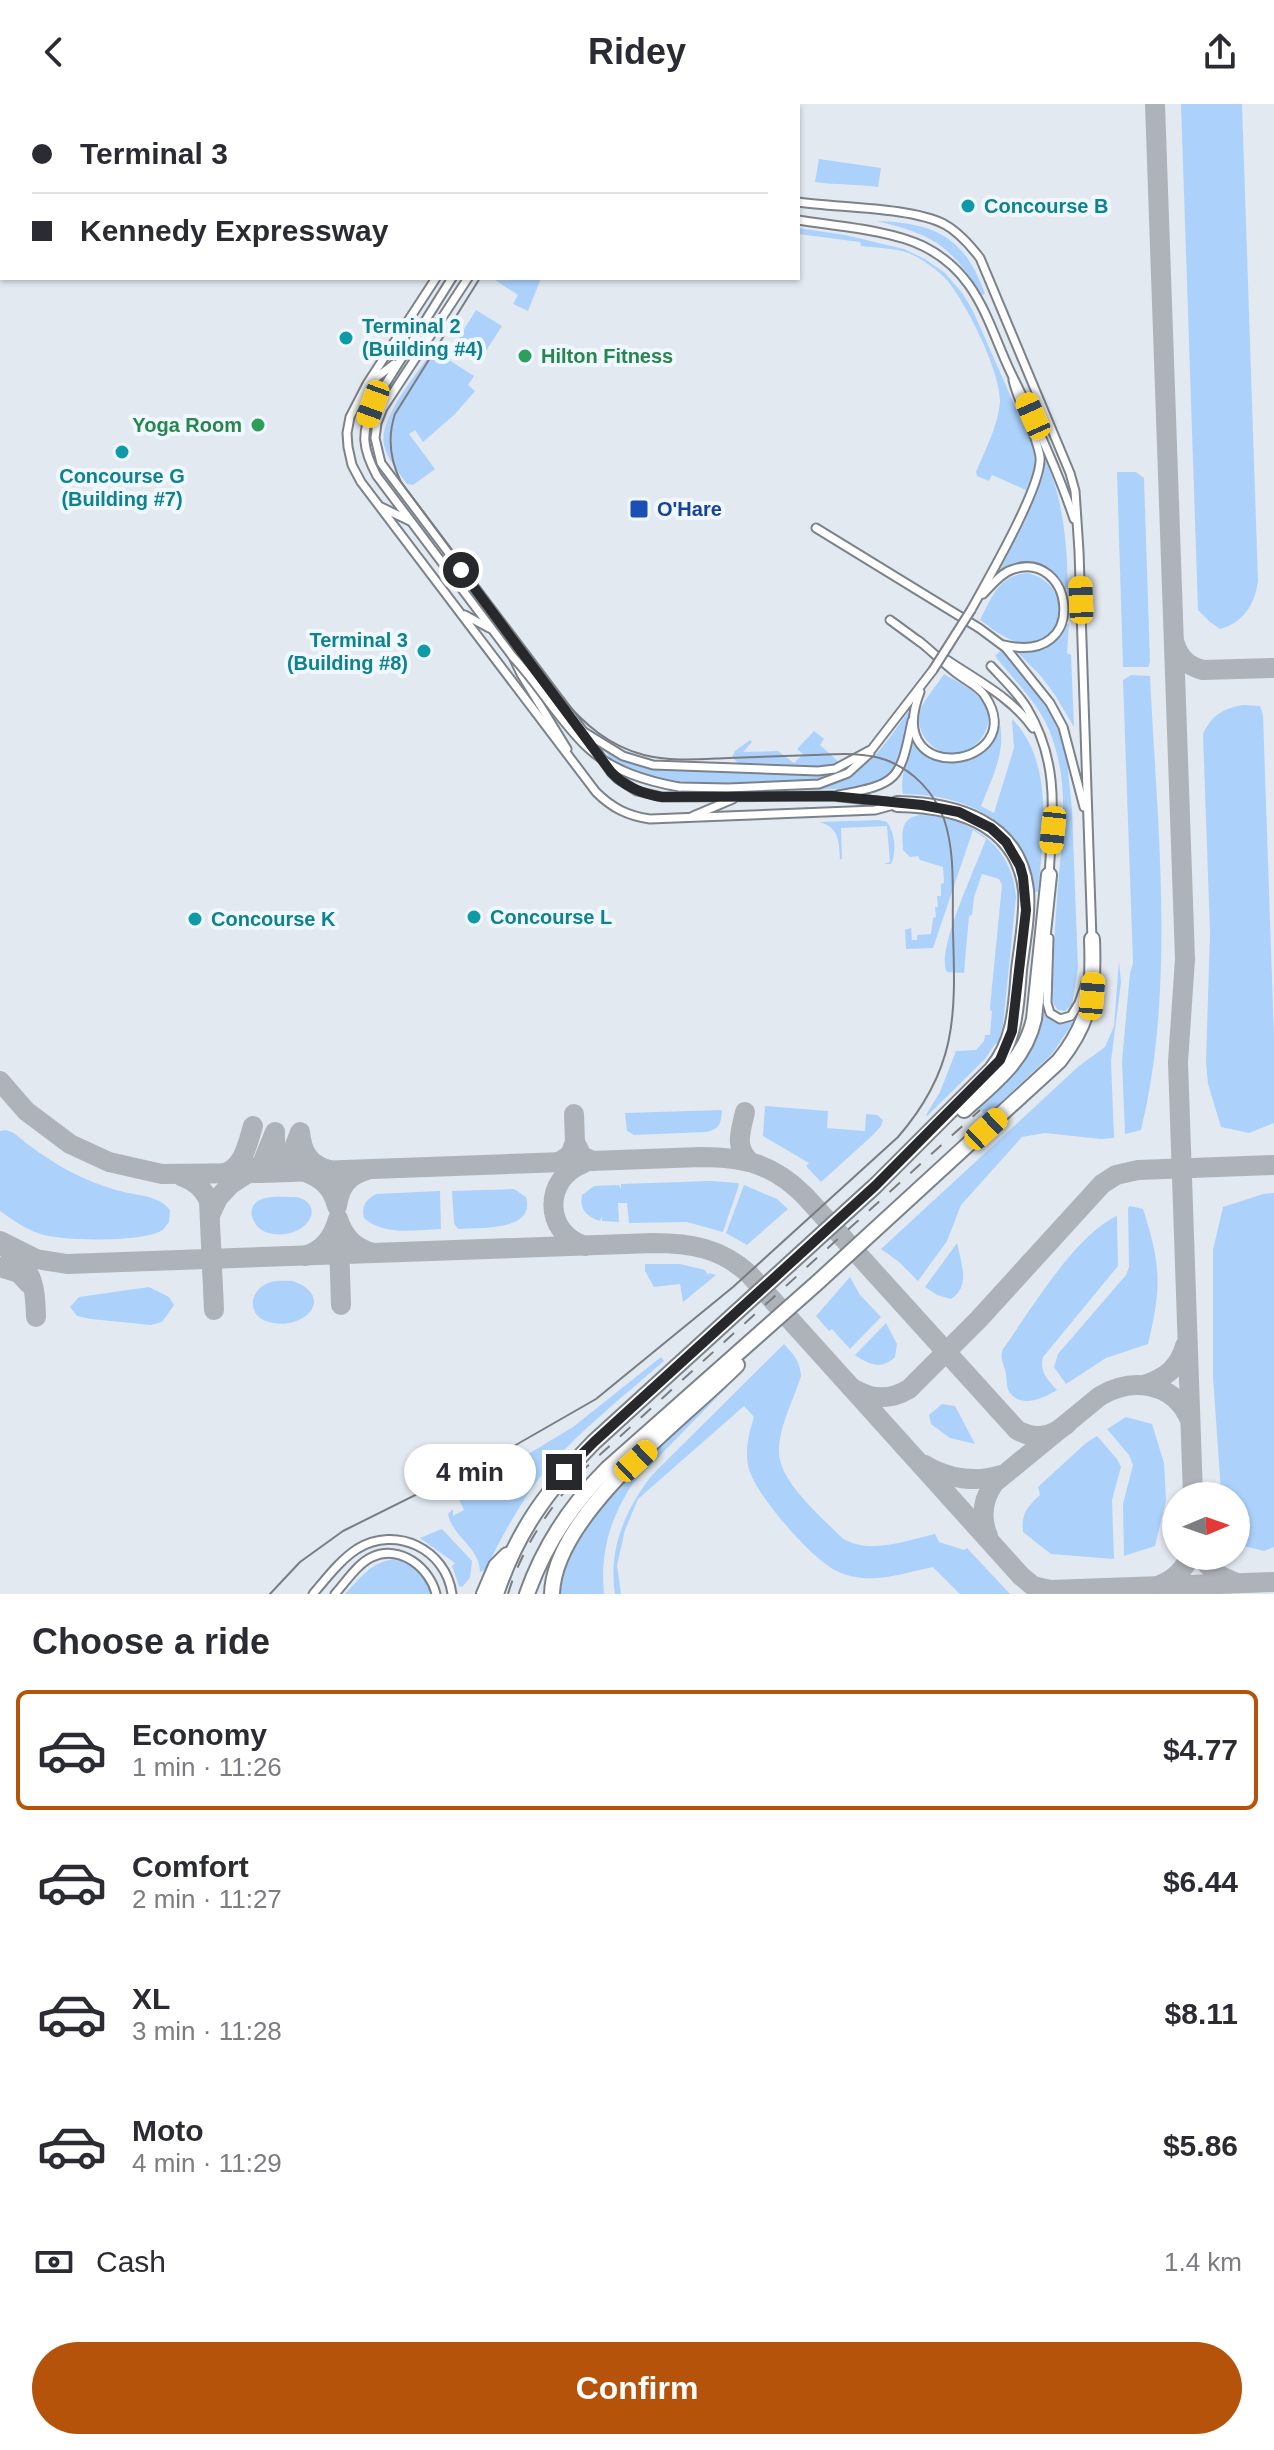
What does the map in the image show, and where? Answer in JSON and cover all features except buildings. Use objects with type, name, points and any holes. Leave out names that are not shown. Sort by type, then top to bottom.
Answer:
[{"type":"highway","points":[[496,1594],[515,1546],[540,1503],[564,1472],[901,1161],[992,1069],[1005,1051],[1012,1031],[1026,899],[1020,866],[1006,842],[971,816],[948,809],[897,804]]},
{"type":"highway","points":[[901,1161],[1005,1073],[1023,1049],[1034,1019],[1049,875]]},
{"type":"highway","points":[[527,1594],[557,1530],[592,1485],[1053,1067],[1072,1045],[1087,1014],[1093,977],[1092,939]]},
{"type":"highway","points":[[552,1594],[554,1572],[563,1548],[581,1520],[613,1482],[727,1375],[818,1282]]},
{"type":"highway","points":[[484,1594],[496,1566],[515,1546]]},
{"type":"street","points":[[800,202],[916,215],[944,224],[960,235],[980,258],[1070,473],[1075,491],[1078,532],[1092,939],[1088,972],[1079,1003],[1071,1016],[1064,1019],[1050,1013],[1047,1003],[1049,875],[1054,800],[1047,755],[1028,709],[991,666]]},
{"type":"street","points":[[800,220],[909,240],[949,263],[969,285],[1023,392],[1054,464],[1078,532]]},
{"type":"street","points":[[435,280],[367,384],[350,417],[347,438],[349,455],[356,472],[379,506],[605,802],[626,814],[650,819],[875,810],[897,804]]},
{"type":"street","points":[[451,280],[373,404],[366,422],[365,450],[377,476],[577,737],[614,766],[639,777],[679,787],[819,784],[848,773],[864,761],[933,670],[971,610],[1027,503],[1040,459],[1012,374]]},
{"type":"street","points":[[467,280],[383,408],[375,438],[381,463],[618,779],[637,791],[662,797],[832,796],[897,804]]},
{"type":"street","points":[[367,384],[399,361]]},
{"type":"street","points":[[379,506],[412,522]]},
{"type":"street","points":[[816,528],[1002,644],[1050,703],[1063,727],[1089,832]]},
{"type":"street","points":[[976,600],[1012,569],[1035,569],[1047,574],[1060,587],[1065,612],[1052,639],[1029,648],[1002,644]]},
{"type":"street","points":[[459,612],[494,631]]},
{"type":"street","points":[[890,620],[1018,709],[1033,727],[1047,755]]},
{"type":"street","points":[[914,711],[915,730],[921,743],[933,755],[946,759],[963,758],[977,752],[986,743],[993,724],[990,705],[983,692],[919,641]]},
{"type":"street","points":[[513,657],[584,778]]},
{"type":"street","points":[[832,796],[877,788],[897,774],[925,681]]},
{"type":"street","points":[[583,731],[623,756],[653,765],[818,771],[835,769],[872,749]]},
{"type":"street","points":[[687,818],[738,797]]},
{"type":"street","points":[[313,1594],[354,1551],[375,1542],[404,1540],[430,1553],[443,1567],[452,1594]]},
{"type":"street","points":[[335,1594],[361,1565],[374,1556],[384,1554],[401,1556],[419,1565],[429,1576],[436,1594]]},
{"type":"shaded area","points":[[1181,104],[1242,104],[1258,581],[1246,611],[1235,622],[1220,629],[1198,610]]},
{"type":"shaded area","points":[[819,159],[881,168],[878,187],[815,182]]},
{"type":"shaded area","points":[[877,221],[916,225],[945,237],[968,259],[985,294],[982,295],[960,264],[939,244],[913,231]]},
{"type":"shaded area","points":[[800,228],[904,249],[945,273],[973,311],[1034,449],[1035,467],[1026,490],[992,475],[989,481],[977,476],[997,420],[999,389],[980,337],[953,288],[927,263],[909,253],[861,246],[860,242],[800,234]]},
{"type":"shaded area","points":[[495,280],[540,280],[528,311],[513,304],[518,295]]},
{"type":"shaded area","points":[[476,310],[502,326],[480,360],[455,344]]},
{"type":"shaded area","points":[[433,350],[474,376],[468,385],[475,391],[455,414],[423,442],[415,430],[409,434],[435,469],[413,485],[407,484],[388,455],[384,434],[393,409]]},
{"type":"shaded area","points":[[1046,461],[1057,492],[1063,524],[1068,589],[1051,574],[1035,566],[1018,566],[999,572],[1025,521]]},
{"type":"shaded area","points":[[1117,472],[1136,472],[1144,478],[1148,667],[1123,667]]},
{"type":"shaded area","points":[[1027,573],[1042,579],[1052,588],[1058,599],[1059,612],[1057,624],[1050,634],[1039,641],[1024,643],[1006,638],[980,620],[992,596],[1003,583]]},
{"type":"shaded area","points":[[1066,623],[1069,624],[1067,653],[1071,655],[1074,727],[1040,675],[1017,652],[1046,645]]},
{"type":"shaded area","points":[[1001,650],[1050,713],[1067,761],[1078,968],[1072,1005],[1065,1011],[1058,1010],[1053,1003],[1063,814],[1061,772],[1044,720],[995,656]]},
{"type":"shaded area","points":[[944,674],[976,694],[987,710],[988,723],[984,734],[965,751],[940,751],[928,742],[919,721],[923,705]]},
{"type":"shaded area","points":[[1131,675],[1150,676],[1159,846],[1161,962],[1152,1075],[1141,1130],[1125,1134],[1122,1061],[1133,963],[1123,680]]},
{"type":"shaded area","points":[[1244,705],[1260,706],[1263,715],[1274,1038],[1274,1123],[1249,1133],[1221,1127],[1208,1084],[1206,1062],[1210,932],[1203,734],[1219,714]]},
{"type":"shaded area","points":[[908,712],[899,762],[880,781],[866,786],[836,789],[721,793],[812,788],[845,778],[874,756]]},
{"type":"shaded area","points":[[1012,719],[1026,737],[1040,778],[1043,824],[1038,892],[1034,892],[1029,868],[1019,847],[1006,830],[990,817],[949,799],[903,794],[903,774],[912,739],[931,757],[957,763],[974,758],[988,746],[999,720],[1000,753],[981,806],[994,813],[1014,748]]},
{"type":"shaded area","points":[[814,731],[824,739],[820,745],[840,763],[810,768],[738,763],[732,757],[750,740],[752,742],[743,752],[778,751],[794,763],[803,754],[797,749]]},
{"type":"shaded area","points":[[606,752],[633,764],[660,770],[819,774],[844,770],[818,779],[795,782],[702,783],[641,774],[619,765]]},
{"type":"shaded area","points":[[920,815],[955,821],[971,828],[985,837],[1007,862],[1016,897],[1003,1025],[998,1043],[927,1116],[956,1051],[976,1050],[985,1035],[990,1035],[1002,885],[999,879],[982,874],[972,915],[969,916],[964,973],[947,972],[945,961],[952,927],[986,839],[973,830],[933,948],[906,949],[905,930],[911,928],[912,940],[917,940],[917,935],[931,934],[933,918],[936,917],[935,907],[938,907],[937,896],[941,896],[941,884],[944,883],[943,867],[920,860],[918,856],[910,857],[903,850],[906,823]]},
{"type":"shaded area","points":[[819,822],[887,822],[893,837],[891,864],[884,864],[890,862],[887,826],[841,828],[840,859],[834,831]]},
{"type":"shaded area","points":[[1119,961],[1121,982],[1111,1061],[1114,1138],[1045,1133],[1022,1137],[961,1205],[947,1241],[918,1281],[881,1249],[1079,1066],[1105,1047],[1114,1026]]},
{"type":"shaded area","points":[[1042,1012],[1055,1022],[1072,1024],[1052,1054],[986,1116],[977,1107],[1010,1076],[1026,1054]]},
{"type":"shaded area","points":[[765,1106],[828,1111],[827,1128],[865,1131],[866,1114],[877,1115],[883,1120],[873,1135],[821,1182],[806,1166],[809,1163],[763,1136]]},
{"type":"shaded area","points":[[722,1110],[719,1125],[706,1132],[634,1135],[627,1131],[625,1113]]},
{"type":"shaded area","points":[[6,1130],[80,1176],[109,1188],[161,1202],[170,1210],[169,1222],[161,1231],[151,1235],[103,1239],[55,1237],[21,1225],[0,1211],[0,1131]]},
{"type":"shaded area","points":[[711,1181],[739,1185],[723,1232],[687,1222],[629,1223],[627,1203],[618,1203],[619,1222],[602,1221],[602,1216],[600,1221],[588,1215],[582,1204],[582,1195],[594,1186],[619,1185],[621,1189],[621,1184]]},
{"type":"shaded area","points":[[744,1185],[777,1199],[788,1209],[747,1245],[726,1233]]},
{"type":"shaded area","points":[[514,1189],[526,1197],[527,1208],[515,1222],[458,1229],[454,1223],[452,1191]]},
{"type":"shaded area","points":[[440,1191],[441,1229],[390,1230],[364,1218],[365,1203],[376,1194]]},
{"type":"shaded area","points":[[1274,1193],[1274,1547],[1264,1551],[1250,1548],[1250,1482],[1220,1482],[1213,1377],[1213,1250],[1223,1207]]},
{"type":"shaded area","points":[[269,1197],[297,1197],[311,1208],[308,1222],[301,1228],[292,1233],[269,1233],[254,1222],[252,1211],[258,1201]]},
{"type":"shaded area","points":[[1130,1206],[1143,1209],[1158,1276],[1148,1344],[1106,1358],[1066,1384],[1054,1367],[1058,1354],[1126,1275],[1129,1267]]},
{"type":"shaded area","points":[[1117,1216],[1118,1266],[1043,1357],[1043,1371],[1057,1390],[1032,1400],[1015,1398],[1008,1389],[1003,1349],[1070,1256],[1085,1239]]},
{"type":"shaded area","points":[[957,1243],[963,1281],[951,1299],[925,1287]]},
{"type":"shaded area","points":[[645,1264],[680,1264],[716,1275],[683,1302],[680,1284],[654,1287],[645,1271]]},
{"type":"shaded area","points":[[850,1277],[860,1295],[881,1317],[850,1349],[816,1316]]},
{"type":"shaded area","points":[[293,1281],[313,1296],[314,1305],[310,1312],[291,1323],[279,1324],[260,1318],[253,1308],[257,1291],[271,1282]]},
{"type":"shaded area","points":[[149,1287],[169,1297],[174,1305],[162,1322],[151,1325],[91,1319],[77,1316],[70,1307],[79,1297]]},
{"type":"shaded area","points":[[886,1323],[897,1344],[895,1357],[885,1364],[875,1365],[855,1355]]},
{"type":"shaded area","points":[[784,1344],[796,1358],[801,1376],[782,1430],[780,1460],[792,1485],[802,1497],[842,1538],[853,1543],[887,1545],[935,1534],[939,1542],[964,1550],[967,1548],[1010,1594],[960,1594],[933,1567],[894,1576],[865,1578],[844,1574],[827,1565],[781,1519],[752,1476],[747,1453],[754,1417],[744,1406],[638,1499],[625,1530],[617,1565],[621,1594],[615,1594],[613,1577],[617,1546],[627,1516],[642,1488]]},
{"type":"shaded area","points":[[661,1357],[664,1361],[588,1427],[546,1470],[520,1506],[485,1570],[480,1572],[476,1556],[455,1530],[448,1514],[453,1509],[453,1516],[464,1510],[455,1491],[520,1459],[573,1427]]},
{"type":"shaded area","points":[[727,1384],[633,1483],[625,1496],[605,1550],[604,1594],[558,1594],[565,1557],[604,1501]]},
{"type":"shaded area","points":[[942,1404],[955,1406],[975,1444],[950,1438],[931,1424],[929,1415]]},
{"type":"shaded area","points":[[1126,1417],[1152,1424],[1164,1463],[1162,1517],[1155,1546],[1124,1556],[1123,1504],[1133,1465],[1129,1455],[1107,1429]]},
{"type":"shaded area","points":[[1097,1436],[1121,1467],[1112,1500],[1114,1559],[1051,1554],[1023,1532],[1024,1516],[1040,1495],[1038,1487]]},
{"type":"shaded area","points":[[442,1529],[472,1561],[470,1578],[462,1587],[452,1566],[455,1563],[420,1538]]},
{"type":"shaded area","points":[[396,1559],[419,1572],[431,1594],[345,1594],[374,1566]]},
{"type":"taxiway","points":[[1155,104],[1185,959],[1178,1062],[1193,1482]]},
{"type":"taxiway","points":[[1175,644],[1185,661],[1203,670],[1274,668]]},
{"type":"taxiway","points":[[0,1081],[26,1111],[70,1144],[109,1162],[162,1174],[701,1157],[758,1164],[781,1176],[805,1196],[1017,1430],[1043,1436],[1067,1424]]},
{"type":"taxiway","points":[[745,1112],[740,1144],[749,1161]]},
{"type":"taxiway","points":[[574,1114],[575,1142]]},
{"type":"taxiway","points":[[222,1174],[240,1161],[253,1126]]},
{"type":"taxiway","points":[[211,1213],[218,1198],[231,1184],[262,1164],[275,1132],[276,1148],[282,1158],[322,1181],[331,1191],[337,1206],[346,1183],[354,1175],[367,1170]]},
{"type":"taxiway","points":[[276,1171],[289,1161],[300,1132],[308,1157],[316,1165],[329,1170]]},
{"type":"taxiway","points":[[559,1162],[570,1155],[575,1142],[582,1156],[593,1161]]},
{"type":"taxiway","points":[[584,1163],[561,1180],[553,1205],[561,1230],[585,1246]]},
{"type":"taxiway","points":[[854,1389],[882,1397],[909,1389],[979,1319],[1102,1184],[1116,1175],[1138,1170],[1274,1165]]},
{"type":"taxiway","points":[[181,1176],[198,1186],[209,1201],[214,1310]]},
{"type":"taxiway","points":[[305,1256],[327,1242],[338,1219],[351,1241],[373,1253]]},
{"type":"taxiway","points":[[0,1241],[36,1259],[67,1264],[653,1243],[704,1249],[727,1258],[749,1274],[1033,1586],[1050,1590],[1274,1582]]},
{"type":"taxiway","points":[[339,1242],[341,1305]]},
{"type":"taxiway","points":[[9,1251],[24,1266],[32,1280],[36,1317]]},
{"type":"taxiway","points":[[0,1267],[19,1273],[29,1284]]},
{"type":"taxiway","points":[[1144,1385],[1170,1371],[1185,1346]]},
{"type":"taxiway","points":[[988,1536],[984,1508],[994,1483],[1100,1396],[1125,1386],[1150,1386],[1173,1397],[1189,1418]]},
{"type":"taxiway","points":[[925,1465],[943,1474],[962,1478],[982,1479],[1001,1475]]},
{"type":"taxiway","points":[[1160,1585],[1182,1570]]},
{"type":"taxiway","points":[[1212,1570],[1234,1582]]},
{"type":"tram line","points":[[270,1594],[300,1562],[343,1531],[514,1446],[596,1399],[733,1287],[898,1137],[917,1112],[942,1065],[952,1017],[952,861],[944,819],[935,800],[921,783],[896,764],[868,756],[841,754],[676,759],[644,755],[608,740],[588,725],[561,697],[401,482],[391,449],[395,414],[479,280]]},
{"type":"railway","points":[[508,1594],[538,1528],[582,1471],[980,1110]]},
{"type":"place","name":"Concourse B","points":[[968,206]]},
{"type":"place","name":"Terminal 2 (Building #4)","points":[[346,338]]},
{"type":"place","name":"Hilton Fitness","points":[[525,356]]},
{"type":"place","name":"Yoga Room","points":[[258,425]]},
{"type":"place","name":"Concourse G (Building #7)","points":[[122,452]]},
{"type":"place","name":"O'Hare","points":[[639,509]]},
{"type":"place","name":"Terminal 3 (Building #8)","points":[[424,651]]},
{"type":"place","name":"Concourse L","points":[[474,917]]},
{"type":"place","name":"Concourse K","points":[[195,919]]},
{"type":"route","points":[[461,570],[611,772],[625,785],[662,797],[832,796],[948,809],[971,816],[1006,842],[1020,866],[1026,888],[1012,1031],[1000,1060],[875,1186],[564,1472]]}]
